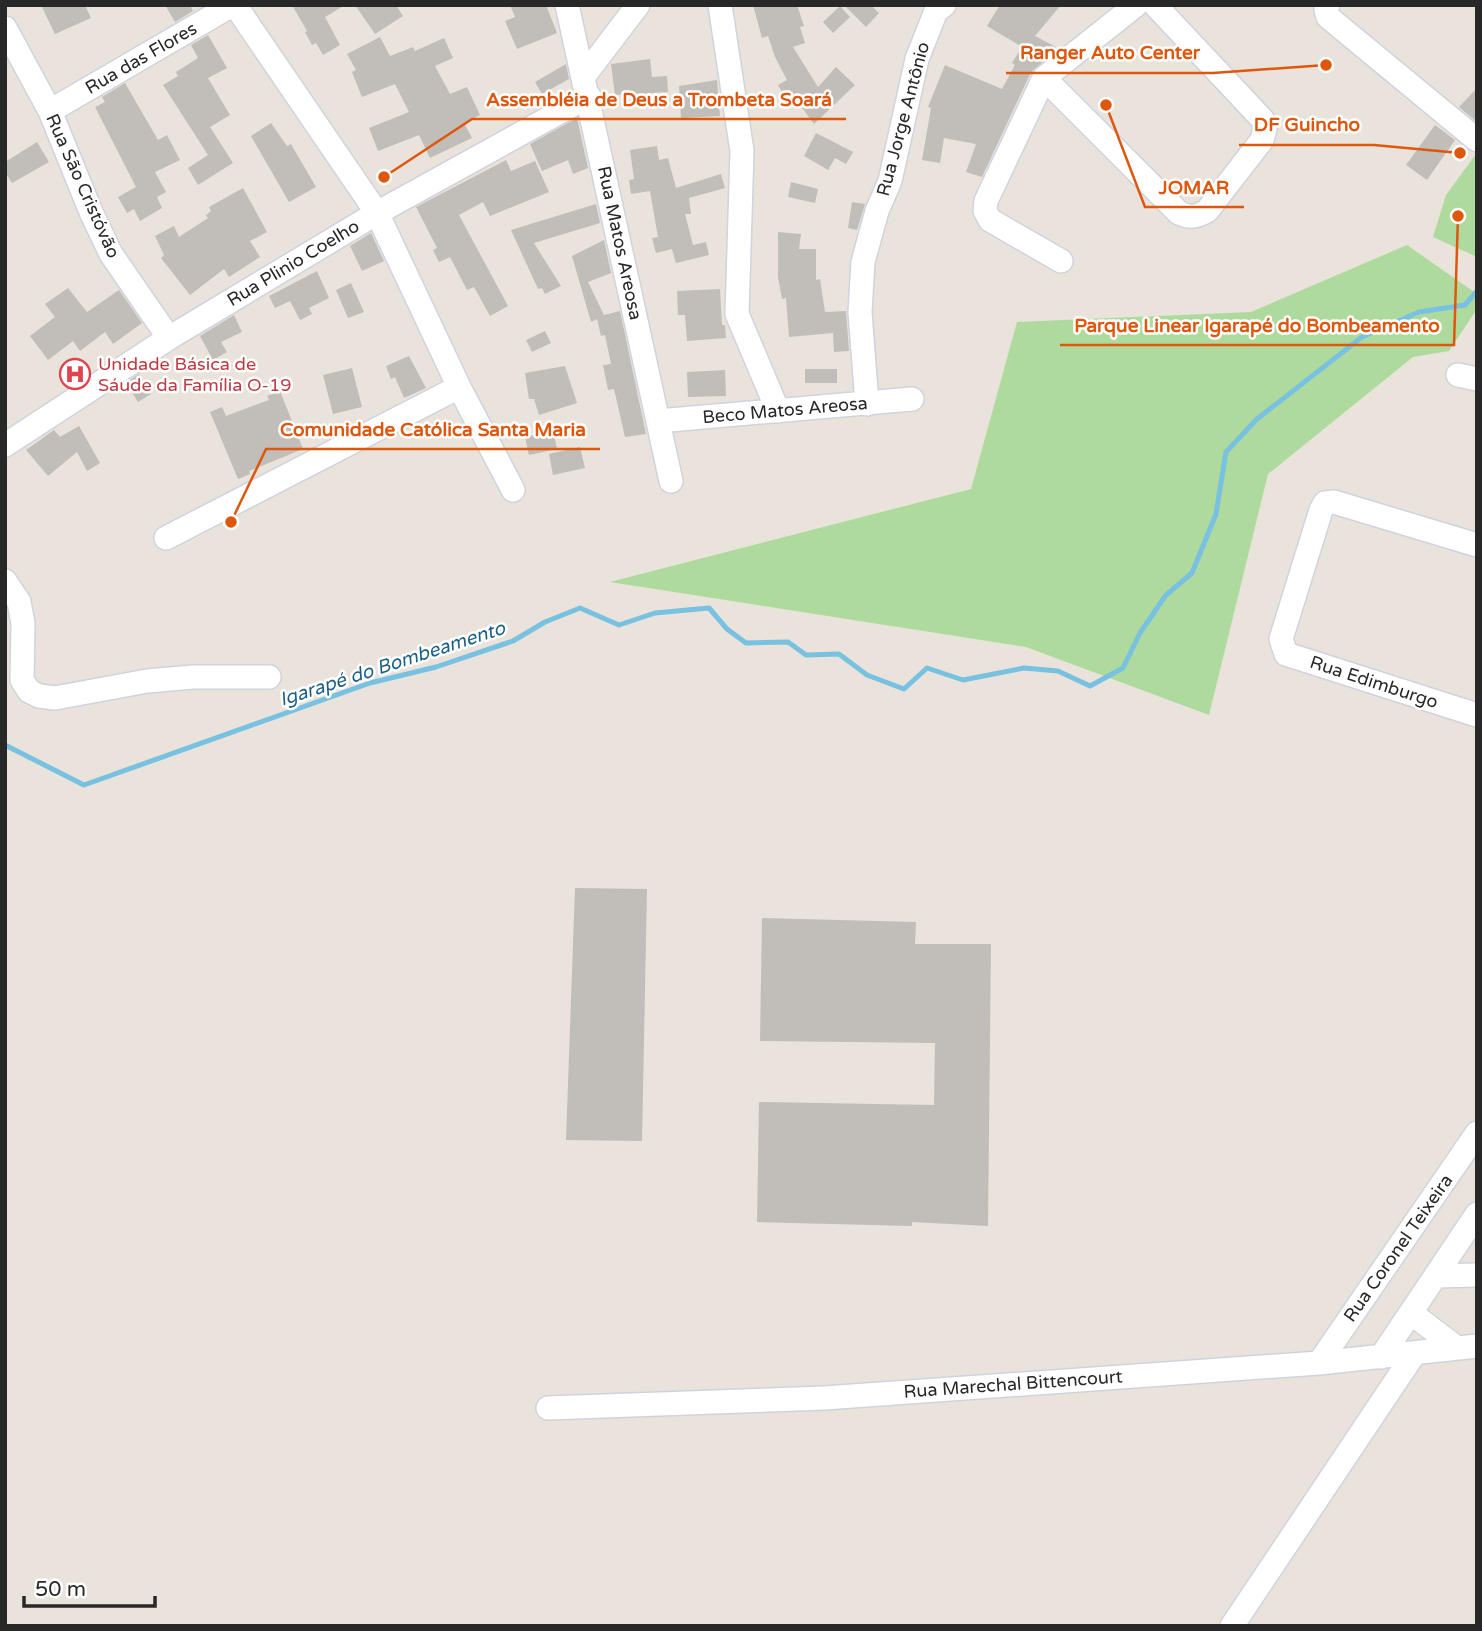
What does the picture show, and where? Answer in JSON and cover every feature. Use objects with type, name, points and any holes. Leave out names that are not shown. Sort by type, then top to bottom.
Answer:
[{"type":"street","name":"Rua das Flores","points":[[50,111],[234,5]]},
{"type":"street","points":[[234,5],[377,213],[459,387],[513,490]]},
{"type":"street","name":"Rua Matos Areosa","points":[[568,5],[671,481]]},
{"type":"street","points":[[586,86],[638,5]]},
{"type":"street","points":[[720,5],[742,151],[737,314],[778,411]]},
{"type":"street","points":[[1061,261],[990,220],[985,211],[986,201],[1044,78],[1136,5]]},
{"type":"street","points":[[1044,78],[1179,213],[1188,217],[1199,216],[1207,211],[1262,140],[1265,129],[1263,120],[1154,5]]},
{"type":"street","name":"Rua Jorge Antônio","points":[[867,404],[860,312],[863,262],[877,211],[890,181],[917,60],[936,7]]},
{"type":"street","points":[[1328,11],[1477,140]]},
{"type":"street","name":"Rua São Cristóvão","points":[[6,31],[50,111],[111,254],[169,338]]},
{"type":"street","name":"Rua Plinio Coelho","points":[[5,445],[169,338],[586,86]]},
{"type":"street","points":[[166,538],[459,387]]},
{"type":"street","name":"Beco Matos Areosa","points":[[658,421],[912,399]]},
{"type":"street","name":"Rua Edimburgo","points":[[1477,545],[1335,502],[1325,503],[1281,639],[1286,654],[1477,715]]},
{"type":"street","points":[[5,581],[19,602],[23,623],[22,680],[29,691],[39,696],[55,698],[147,681],[181,678],[269,677]]},
{"type":"street","name":"Rua Coronel Teixeira","points":[[1319,1363],[1477,1133]]},
{"type":"street","points":[[1381,1357],[1477,1214]]},
{"type":"street","points":[[1436,1276],[1477,1275]]},
{"type":"street","points":[[1411,1313],[1467,1347]]},
{"type":"street","name":"Rua Marechal Bittencourt","points":[[548,1408],[824,1398],[1319,1363],[1467,1347]]},
{"type":"street","points":[[1232,1626],[1414,1354]]},
{"type":"green space","points":[[1476,154],[1477,257],[1433,237],[1446,195]]},
{"type":"green space","points":[[1407,245],[1477,294],[1477,309],[1449,351],[1413,357],[1268,474],[1209,715],[1026,647],[610,582],[971,489],[1017,322],[1251,312]]},
{"type":"building","points":[[41,5],[85,5],[91,18],[55,34]]},
{"type":"building","points":[[165,5],[190,5],[193,11],[175,22]]},
{"type":"building","points":[[292,5],[345,5],[325,17],[340,45],[323,55],[316,43],[312,45]]},
{"type":"building","points":[[355,5],[396,5],[403,16],[375,34]]},
{"type":"building","points":[[510,5],[546,5],[557,33],[517,49],[505,21],[515,17]]},
{"type":"building","points":[[753,5],[797,5],[804,26],[800,27],[805,43],[793,47],[818,87],[836,67],[855,85],[814,124],[792,94],[785,97],[778,85],[787,80],[768,36],[762,38]]},
{"type":"building","points":[[844,5],[871,5],[879,13],[866,27]]},
{"type":"building","points":[[1000,5],[1061,5],[1035,36],[1056,47],[1052,54],[1031,72],[982,177],[966,172],[976,144],[944,138],[940,163],[922,160],[931,108],[928,107],[945,65],[1002,89],[1015,65],[1012,63],[1022,47],[987,26]]},
{"type":"building","points":[[840,6],[850,17],[833,33],[823,22]]},
{"type":"building","points":[[208,35],[227,68],[208,78],[230,115],[210,127],[233,163],[198,185],[188,168],[208,155],[163,85],[178,76],[176,72],[198,58],[191,45]]},
{"type":"building","points":[[380,37],[390,56],[413,47],[415,51],[444,38],[453,58],[435,66],[450,94],[467,87],[480,115],[464,123],[472,138],[430,158],[419,135],[378,151],[369,128],[409,112],[395,84],[362,97],[352,72],[356,70],[347,54]]},
{"type":"building","points":[[650,59],[652,77],[667,76],[668,92],[615,95],[611,64]]},
{"type":"building","points":[[566,64],[569,79],[542,94],[535,82]]},
{"type":"building","points":[[717,80],[720,116],[681,118],[679,86]]},
{"type":"building","points":[[125,83],[158,140],[167,135],[180,160],[155,172],[166,192],[157,197],[162,208],[140,221],[134,209],[127,213],[118,197],[136,187],[95,107],[105,102],[102,97]]},
{"type":"building","points":[[1477,88],[1477,122],[1459,107]]},
{"type":"building","points":[[577,118],[588,168],[573,174],[568,160],[542,171],[530,144]]},
{"type":"building","points":[[271,123],[287,146],[291,144],[316,187],[289,202],[251,136]]},
{"type":"building","points":[[1435,125],[1455,140],[1427,180],[1406,165]]},
{"type":"building","points":[[816,133],[853,152],[846,164],[835,158],[828,170],[804,156]]},
{"type":"building","points":[[37,142],[49,162],[12,183],[5,172],[5,162]]},
{"type":"building","points":[[657,146],[659,160],[668,158],[676,188],[721,174],[725,188],[689,198],[691,214],[685,214],[693,245],[706,242],[709,255],[676,263],[672,249],[656,253],[652,238],[658,237],[650,191],[631,194],[629,180],[634,179],[630,150]]},
{"type":"building","points":[[506,160],[511,171],[535,161],[549,192],[490,216],[483,202],[459,215],[508,306],[490,316],[474,287],[467,290],[450,257],[439,262],[433,250],[437,248],[416,207]]},
{"type":"building","points":[[791,182],[818,189],[815,203],[788,197]]},
{"type":"building","points":[[243,188],[267,232],[250,241],[260,257],[229,277],[224,269],[190,295],[161,258],[164,255],[155,236],[174,226],[179,237],[208,218],[206,215],[211,211],[209,207]]},
{"type":"building","points":[[852,202],[865,204],[857,230],[848,228]]},
{"type":"building","points":[[596,204],[600,223],[534,243],[561,286],[545,294],[542,288],[538,289],[511,230]]},
{"type":"building","points":[[778,232],[801,234],[799,249],[816,249],[816,280],[820,279],[825,312],[846,311],[849,351],[834,352],[833,333],[789,337],[786,298],[782,299],[778,277]]},
{"type":"building","points":[[371,233],[384,261],[362,271],[350,246]]},
{"type":"building","points":[[604,240],[611,273],[588,282],[604,315],[620,311],[646,434],[625,437],[614,389],[608,390],[603,365],[611,364],[605,335],[601,336],[597,319],[591,322],[572,256]]},
{"type":"building","points":[[317,271],[329,298],[309,308],[312,314],[300,320],[290,301],[275,308],[269,296]]},
{"type":"building","points":[[351,283],[364,312],[348,318],[336,290]]},
{"type":"building","points":[[68,288],[87,312],[119,290],[142,323],[113,344],[105,332],[80,351],[73,341],[48,360],[30,336],[55,317],[45,304]]},
{"type":"building","points":[[720,289],[722,325],[725,325],[726,338],[687,341],[685,315],[678,315],[677,291]]},
{"type":"building","points":[[234,315],[242,332],[221,342],[227,352],[213,360],[200,336]]},
{"type":"building","points":[[545,331],[551,343],[532,352],[526,340]]},
{"type":"building","points":[[409,356],[426,388],[404,398],[395,377],[391,379],[386,366]]},
{"type":"building","points":[[565,366],[577,403],[539,415],[534,399],[529,399],[525,373]]},
{"type":"building","points":[[352,368],[362,407],[333,414],[323,375]]},
{"type":"building","points":[[805,369],[837,369],[837,383],[805,383]]},
{"type":"building","points":[[725,370],[726,396],[688,397],[687,372]]},
{"type":"building","points":[[139,374],[151,394],[138,402],[126,383]]},
{"type":"building","points":[[280,391],[303,449],[249,471],[250,474],[238,479],[210,412],[222,407],[226,416],[269,400],[267,396]]},
{"type":"building","points":[[79,426],[100,463],[87,471],[77,452],[48,476],[26,450],[54,430],[60,437]]},
{"type":"building","points":[[553,431],[557,449],[529,455],[525,437]]},
{"type":"building","points":[[580,447],[585,468],[553,475],[549,454]]},
{"type":"building","points":[[575,888],[647,889],[642,1141],[566,1140]]},
{"type":"building","points":[[762,918],[916,922],[915,944],[991,944],[988,1226],[912,1222],[912,1226],[757,1222],[759,1102],[934,1105],[935,1043],[760,1041]]},
{"type":"waterway","name":"Igarapé do Bombeamento","points":[[5,745],[84,785],[370,683],[436,667],[513,641],[545,622],[580,608],[619,625],[655,613],[709,608],[727,629],[746,643],[788,642],[806,655],[839,654],[867,675],[904,689],[927,668],[963,680],[1024,668],[1058,671],[1090,686],[1123,668],[1140,633],[1166,595],[1192,573],[1216,514],[1226,452],[1257,419],[1362,337],[1419,312],[1465,305],[1477,291]]},
{"type":"place","name":"Ranger Auto Center","points":[[1326,65]]},
{"type":"place","name":"JOMAR","points":[[1106,105]]},
{"type":"place","name":"DF Guincho","points":[[1460,153]]},
{"type":"place","name":"Assembléia de Deus a Trombeta Soará","points":[[384,177]]},
{"type":"place","name":"Parque Linear Igarapé do Bombeamento","points":[[1458,216]]},
{"type":"place","name":"Unidade Básica de Sáude da Família O-19","points":[[75,374]]},
{"type":"place","name":"Comunidade Católica Santa Maria","points":[[231,522]]}]
